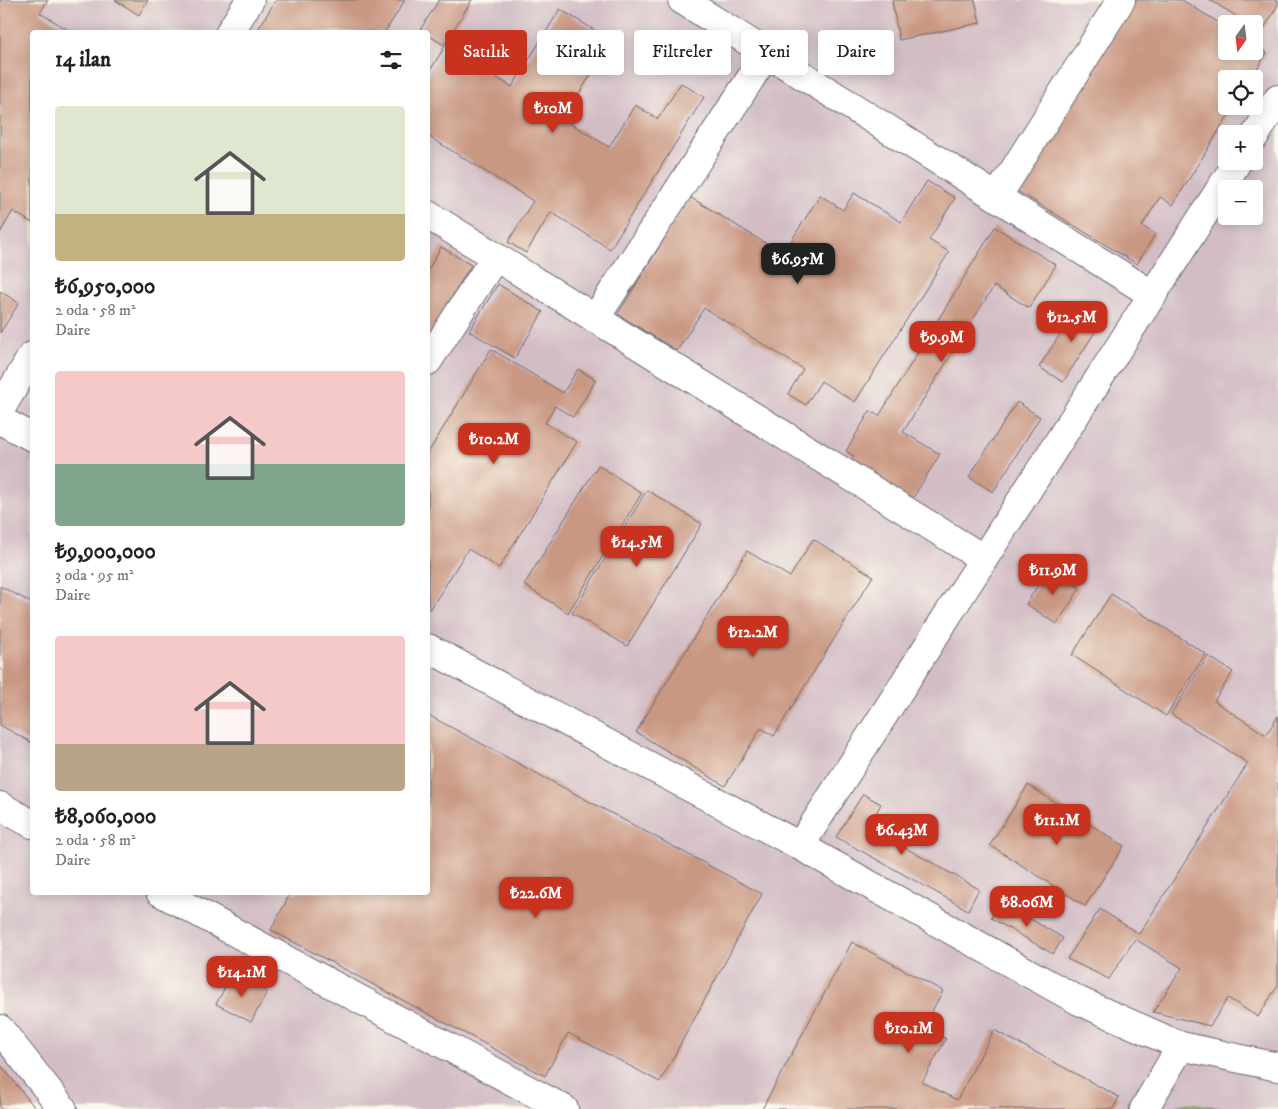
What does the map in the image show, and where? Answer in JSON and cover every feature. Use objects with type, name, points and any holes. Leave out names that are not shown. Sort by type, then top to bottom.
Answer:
[{"type":"street","points":[[231,30],[250,0]]},
{"type":"street","points":[[682,0],[741,37]]},
{"type":"street","points":[[997,197],[1121,0]]},
{"type":"street","points":[[595,319],[753,75]]},
{"type":"street","points":[[802,75],[1153,295]]},
{"type":"street","points":[[1262,125],[1278,99]]},
{"type":"street","points":[[800,846],[1232,170]]},
{"type":"street","points":[[430,216],[984,559]]},
{"type":"street","points":[[430,358],[495,257]]},
{"type":"street","points":[[0,410],[30,359]]},
{"type":"street","points":[[0,420],[30,436]]},
{"type":"street","points":[[430,649],[800,846],[1079,1001],[1181,1046],[1278,1067]]},
{"type":"street","points":[[0,806],[30,823]]},
{"type":"street","points":[[166,895],[564,1109]]},
{"type":"street","points":[[0,1029],[63,1109]]},
{"type":"street","points":[[1144,1109],[1181,1046]]},
{"type":"shaded area","points":[[0,0],[1278,0],[1278,1109],[0,1109]]},
{"type":"green space","points":[[1189,1103],[1225,1109],[1164,1109]]},
{"type":"building","points":[[0,0],[48,0],[40,13],[69,30],[30,30],[30,222],[13,211],[0,233]]},
{"type":"building","points":[[115,0],[148,0],[139,15]]},
{"type":"building","points":[[276,0],[405,0],[386,30],[258,30]]},
{"type":"building","points":[[439,0],[472,0],[453,30],[445,30],[444,45],[430,36],[430,30],[420,30]]},
{"type":"building","points":[[892,0],[975,0],[980,23],[899,40]]},
{"type":"building","points":[[1134,0],[1182,0],[1218,22],[1218,60],[1263,60],[1257,70],[1218,70],[1218,115],[1228,115],[1222,125],[1218,125],[1218,132],[1173,205],[1160,197],[1142,226],[1155,234],[1137,264],[1016,190]]},
{"type":"building","points":[[1210,0],[1278,0],[1278,5],[1263,30],[1263,15],[1234,15]]},
{"type":"building","points":[[560,9],[594,30],[547,30]]},
{"type":"building","points":[[445,46],[445,75],[492,75],[512,87],[519,75],[527,75],[527,63],[537,46],[537,75],[591,75],[563,119],[609,147],[635,105],[658,119],[681,83],[704,97],[610,249],[551,212],[526,253],[508,242],[533,201],[430,137],[430,71]]},
{"type":"building","points":[[1263,50],[1267,53],[1263,60]]},
{"type":"building","points":[[927,181],[955,198],[929,240],[949,252],[855,402],[821,381],[806,405],[788,394],[803,369],[704,308],[677,351],[618,314],[690,197],[783,254],[820,195],[843,210],[854,193],[901,222]]},
{"type":"building","points":[[995,227],[1056,265],[1029,308],[994,286],[903,432],[940,454],[911,501],[849,463],[854,456],[846,451],[870,411],[879,416]]},
{"type":"building","points":[[441,247],[471,265],[430,333],[430,266]]},
{"type":"building","points":[[498,284],[543,312],[515,358],[469,331]]},
{"type":"building","points":[[0,291],[19,303],[0,333]]},
{"type":"building","points":[[1080,303],[1104,318],[1063,382],[1039,367]]},
{"type":"building","points":[[491,349],[563,393],[578,369],[596,380],[573,417],[555,406],[545,423],[577,442],[499,568],[468,549],[430,610],[430,450]]},
{"type":"building","points":[[1017,402],[1040,417],[993,492],[969,477]]},
{"type":"building","points":[[598,465],[642,493],[568,613],[524,585]]},
{"type":"building","points":[[647,490],[702,524],[627,646],[572,613]]},
{"type":"building","points":[[813,539],[873,576],[774,736],[761,728],[725,786],[636,732],[747,551],[790,577]]},
{"type":"building","points":[[1049,568],[1080,588],[1057,624],[1026,604]]},
{"type":"building","points":[[0,586],[30,602],[30,742],[0,725]]},
{"type":"building","points":[[1111,594],[1206,654],[1166,716],[1072,655]]},
{"type":"building","points":[[1208,656],[1233,672],[1214,701],[1266,735],[1278,716],[1278,985],[1258,1017],[1228,998],[1210,1026],[1153,1012],[1182,968],[1135,939],[1109,979],[1067,959],[1100,909],[1139,934],[1248,763],[1171,714]]},
{"type":"building","points":[[430,716],[762,894],[660,1082],[568,1033],[545,1076],[271,930],[289,895],[430,895]]},
{"type":"building","points":[[1028,785],[1124,846],[1085,906],[990,845]]},
{"type":"building","points":[[863,794],[881,804],[868,827],[979,889],[968,910],[836,837]]},
{"type":"building","points":[[1000,901],[1063,938],[1053,954],[991,918]]},
{"type":"building","points":[[852,942],[943,991],[923,1027],[946,1039],[922,1082],[957,1100],[994,1030],[1119,1097],[1113,1109],[762,1109]]},
{"type":"building","points":[[233,973],[267,992],[251,1022],[216,1004]]},
{"type":"building","points":[[0,1064],[36,1109],[0,1109]]}]
